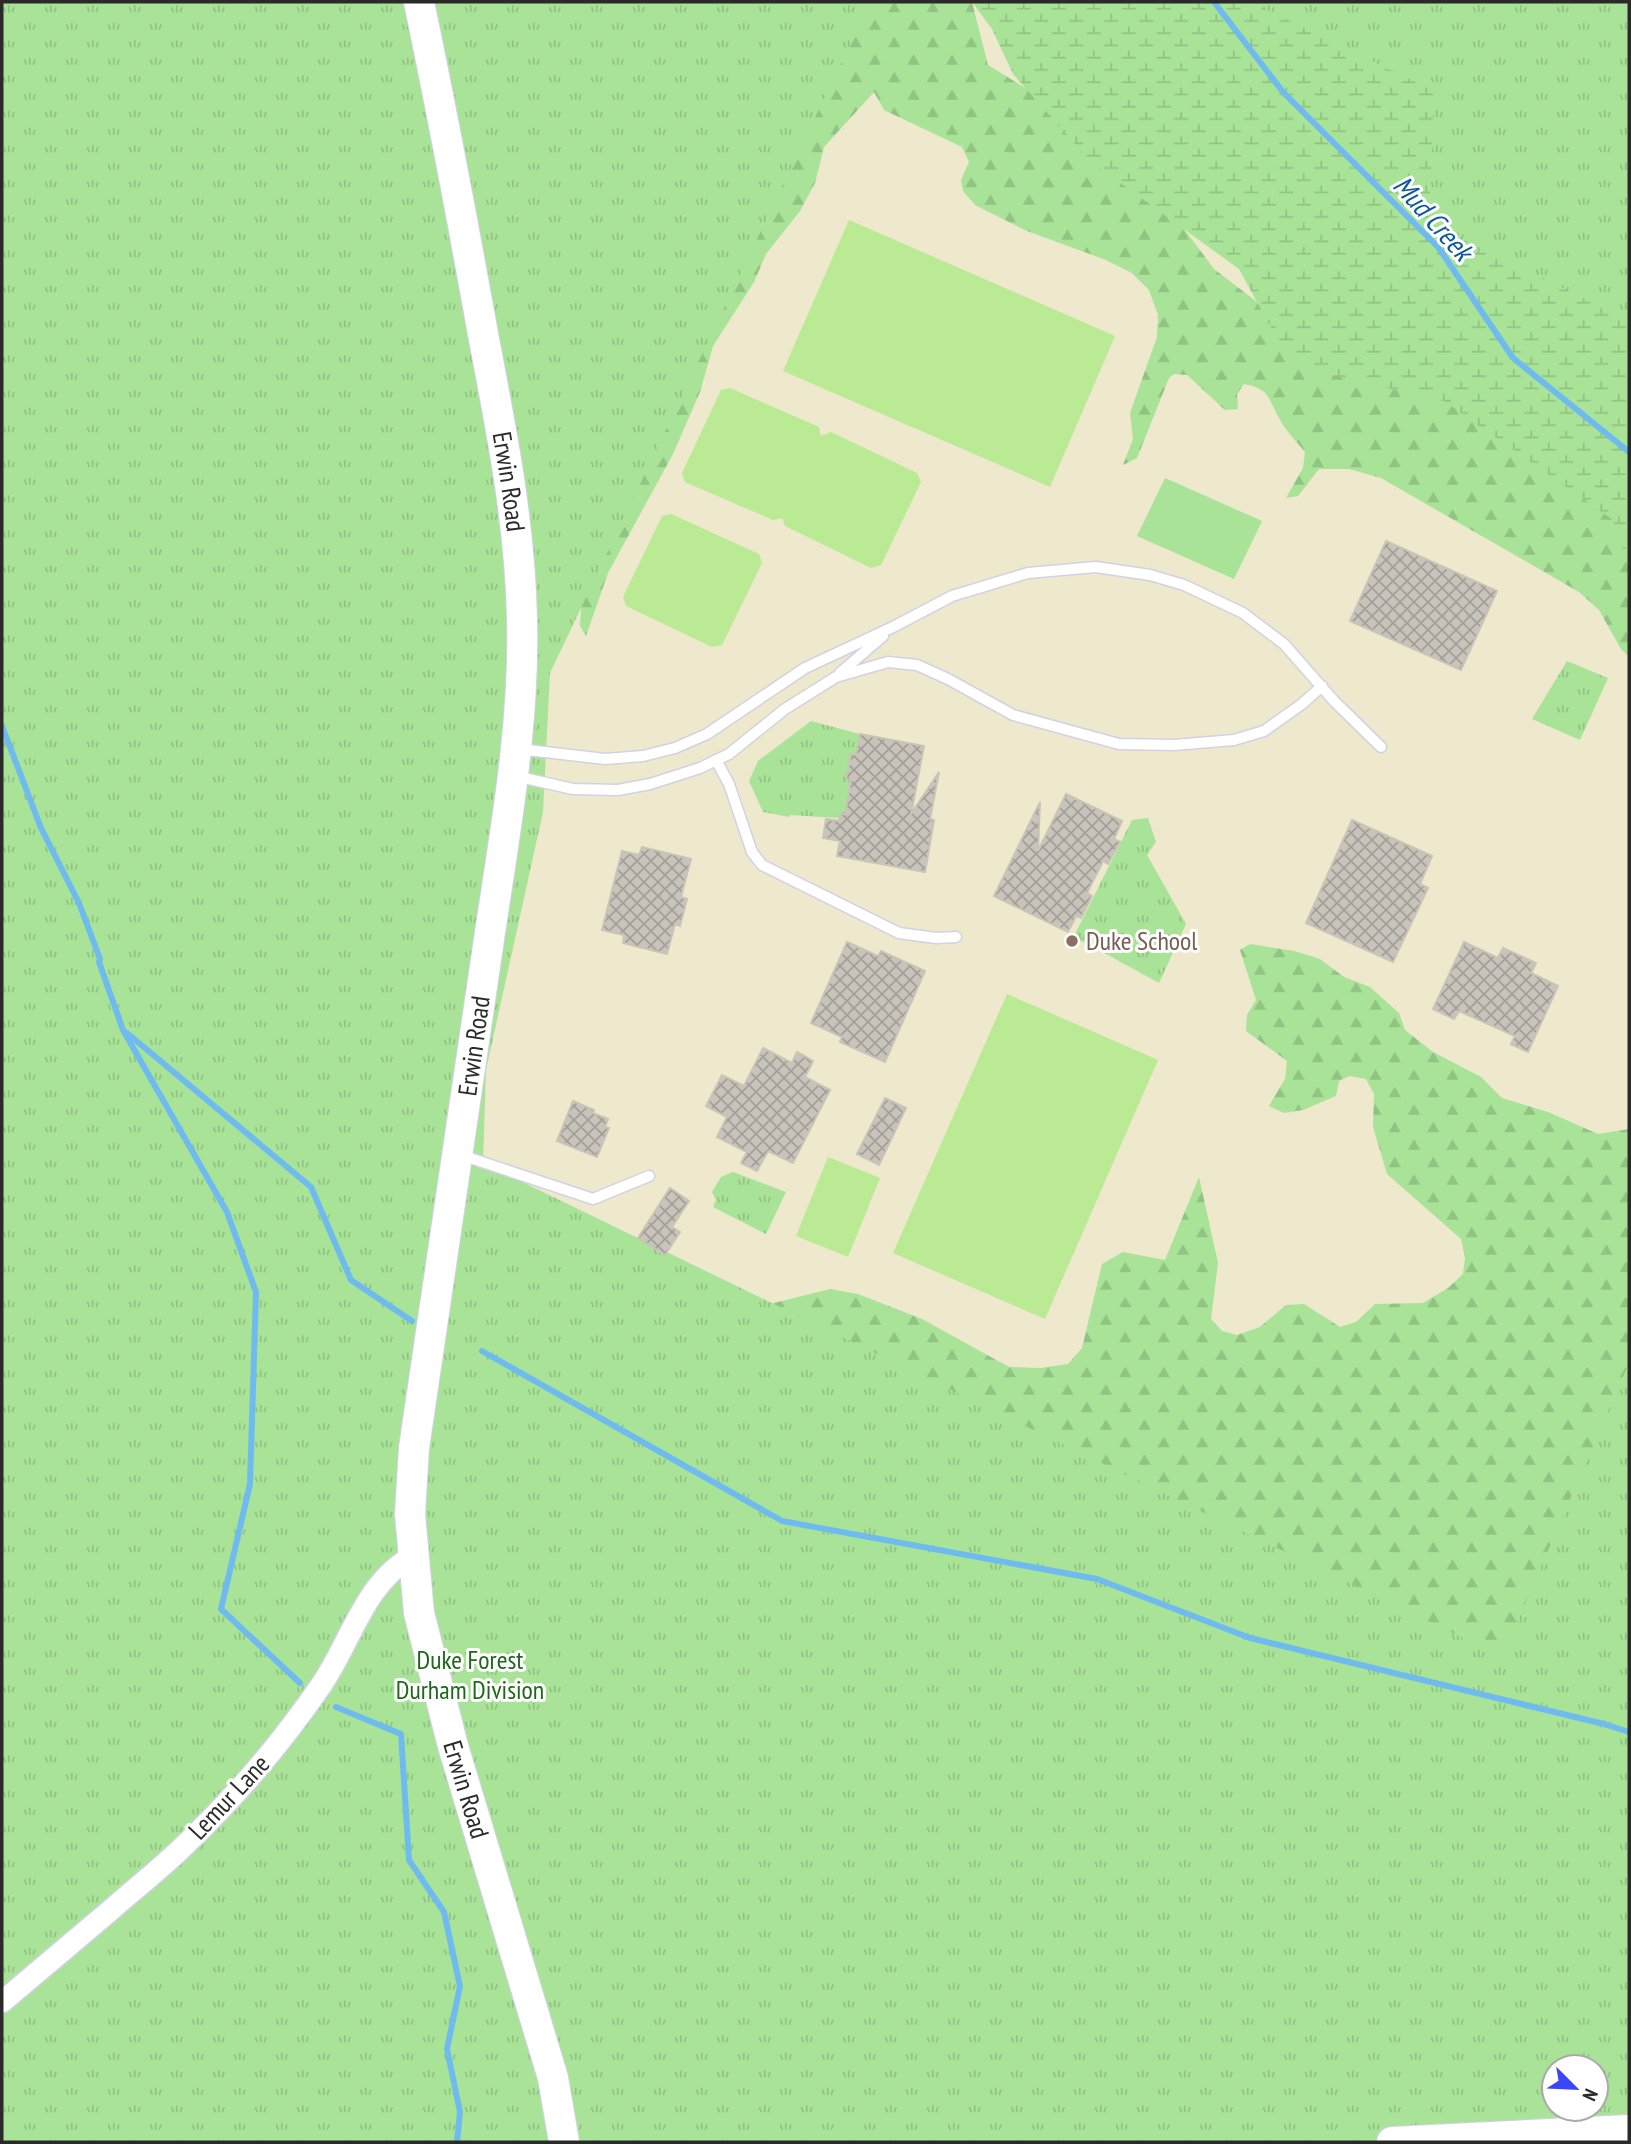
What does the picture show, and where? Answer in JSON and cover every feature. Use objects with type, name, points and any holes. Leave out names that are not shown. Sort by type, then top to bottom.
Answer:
[{"type":"main road","name":"Erwin Road","points":[[419,2],[449,147],[504,445],[521,580],[522,617],[521,699],[514,762],[414,1448],[410,1493],[413,1556],[419,1613],[453,1746],[553,2078],[564,2142]]},
{"type":"main road","name":"Erwin Road","points":[[553,2078],[573,2111],[586,2142]]},
{"type":"main road","points":[[1392,2142],[1629,2130]]},
{"type":"street","name":"Lemur Lane","points":[[2,2002],[187,1844],[240,1789],[286,1734],[321,1685],[375,1589],[397,1564],[413,1556]]},
{"type":"lane","points":[[514,762],[643,756],[675,748],[707,734],[805,668],[952,596],[1028,573],[1096,567],[1150,575],[1184,585],[1243,614],[1284,644],[1334,701],[1381,747]]},
{"type":"lane","points":[[514,762],[573,789],[618,790],[650,785],[700,768],[729,754],[785,709],[836,677],[893,627]]},
{"type":"lane","points":[[836,677],[888,662],[917,666],[948,679],[1013,715],[1119,744],[1174,745],[1234,740],[1264,731],[1322,686]]},
{"type":"lane","points":[[716,760],[729,784],[752,852],[762,865],[899,933],[936,938],[956,937]]},
{"type":"lane","points":[[458,1154],[593,1199],[649,1176]]},
{"type":"shaded area","name":"Duke School","points":[[870,2],[1251,2],[1629,320],[1629,1363],[1502,1657],[483,1163],[486,1070],[543,812],[550,673]]},
{"type":"green space","name":"Duke Forest Durham Division","points":[[2,2],[870,2],[550,673],[543,812],[486,1070],[483,1163],[1502,1657],[1629,1363],[1629,2142],[2,2142]]},
{"type":"green space","points":[[659,2],[972,2],[988,65],[1063,111],[1169,209],[1214,269],[1257,302],[1303,320],[1629,212],[1629,657],[1621,649],[1599,610],[1579,592],[1381,478],[1349,469],[1319,469],[1298,496],[1286,498],[1303,468],[1305,452],[1283,426],[1266,394],[1258,388],[1244,384],[1237,394],[1238,409],[1225,410],[1187,375],[1174,374],[1169,378],[1137,458],[1123,465],[1133,439],[1130,413],[1157,337],[1158,315],[1149,290],[1132,273],[1106,260],[1027,231],[975,205],[963,191],[961,180],[969,162],[962,147],[884,110],[874,92],[824,147],[815,183],[800,211],[766,254],[754,282],[713,346],[700,392],[673,454],[608,573],[586,636],[580,626],[584,560]]},
{"type":"green space","points":[[972,2],[1434,2],[1629,194],[1629,566],[1613,520],[1444,401],[1318,372],[1281,346],[1239,269],[1090,161],[1013,74],[992,29]]},
{"type":"green space","points":[[1251,2],[1629,2],[1629,320],[1429,223],[1434,91]]},
{"type":"green space","points":[[849,220],[1115,336],[1050,487],[783,371]]},
{"type":"green space","points":[[730,388],[819,427],[821,436],[831,432],[917,473],[921,482],[881,565],[871,568],[785,526],[782,518],[773,520],[685,482],[682,473],[721,390]]},
{"type":"green space","points":[[1165,478],[1262,521],[1234,579],[1137,536]]},
{"type":"green space","points":[[671,514],[759,554],[762,563],[722,645],[712,647],[626,606],[623,597],[662,516]]},
{"type":"green space","points":[[1567,661],[1608,678],[1580,740],[1532,719]]},
{"type":"green space","points":[[811,721],[860,734],[845,814],[840,814],[839,818],[789,817],[763,812],[749,781],[758,761]]},
{"type":"green space","points":[[1148,818],[1156,842],[1147,855],[1186,924],[1159,983],[1073,938],[1132,820]]},
{"type":"green space","points":[[1250,944],[1294,951],[1320,959],[1344,977],[1370,987],[1399,1013],[1405,1030],[1433,1052],[1481,1077],[1502,1098],[1548,1112],[1598,1134],[1629,1129],[1629,2094],[1610,2078],[1610,2053],[1540,2053],[766,1305],[830,1289],[858,1294],[922,1319],[1009,1367],[1041,1368],[1068,1364],[1082,1348],[1102,1264],[1123,1252],[1165,1260],[1199,1177],[1218,1263],[1211,1319],[1222,1331],[1237,1335],[1260,1327],[1286,1305],[1304,1304],[1340,1327],[1356,1322],[1375,1304],[1423,1303],[1448,1288],[1463,1274],[1465,1258],[1461,1239],[1387,1174],[1373,1127],[1374,1094],[1366,1079],[1349,1076],[1339,1081],[1336,1096],[1303,1110],[1284,1113],[1269,1106],[1285,1079],[1287,1061],[1246,1031],[1247,1015],[1256,1000],[1240,950]]},
{"type":"green space","points":[[1007,994],[1158,1060],[1045,1319],[893,1253]]},
{"type":"green space","points":[[828,1157],[880,1178],[848,1257],[796,1236]]},
{"type":"green space","points":[[733,1172],[786,1192],[766,1234],[713,1207],[716,1200],[712,1192],[721,1177]]},
{"type":"building","points":[[1386,541],[1497,591],[1461,670],[1350,621]]},
{"type":"building","points":[[860,734],[924,746],[911,814],[939,772],[930,819],[934,820],[925,872],[837,856],[840,841],[823,838],[826,819],[839,821],[840,814],[845,814],[851,780],[846,779],[851,754],[856,755]]},
{"type":"building","points":[[1066,794],[1122,821],[1114,839],[1120,842],[1108,864],[1103,861],[1087,893],[1092,896],[1081,918],[1076,916],[1068,932],[994,896],[1040,802],[1038,851]]},
{"type":"building","points":[[1352,820],[1432,856],[1420,884],[1428,888],[1393,962],[1306,923]]},
{"type":"building","points":[[642,847],[691,859],[681,897],[687,899],[680,926],[675,924],[667,954],[623,943],[624,935],[602,930],[622,851],[639,855]]},
{"type":"building","points":[[847,942],[878,956],[881,951],[925,971],[885,1062],[840,1042],[842,1037],[811,1023]]},
{"type":"building","points":[[1464,942],[1498,958],[1503,948],[1536,963],[1531,973],[1558,986],[1528,1052],[1511,1044],[1515,1036],[1459,1011],[1454,1019],[1433,1009]]},
{"type":"building","points":[[763,1048],[792,1063],[797,1052],[813,1061],[805,1077],[830,1090],[793,1163],[768,1151],[757,1171],[741,1163],[747,1152],[717,1137],[727,1117],[706,1106],[722,1075],[744,1086]]},
{"type":"building","points":[[885,1098],[906,1108],[879,1165],[857,1154]]},
{"type":"building","points":[[573,1101],[608,1119],[605,1127],[609,1128],[597,1157],[557,1141]]},
{"type":"building","points":[[670,1188],[689,1201],[672,1227],[680,1232],[665,1255],[638,1238]]},
{"type":"waterway","name":"Mud Creek","points":[[1214,2],[1283,92],[1438,247],[1513,358],[1629,452]]},
{"type":"waterway","points":[[2,726],[41,828],[79,903],[123,1030],[227,1212],[256,1292],[250,1484],[221,1609],[300,1683]]},
{"type":"waterway","points":[[127,1033],[311,1187],[351,1280],[412,1321]]},
{"type":"waterway","points":[[482,1351],[782,1521],[1097,1579],[1250,1638],[1629,1732]]},
{"type":"waterway","points":[[336,1707],[401,1734],[409,1860],[444,1912],[460,1986],[447,2049],[460,2112],[457,2142]]},
{"type":"place","name":"Duke School","points":[[1072,941]]}]
